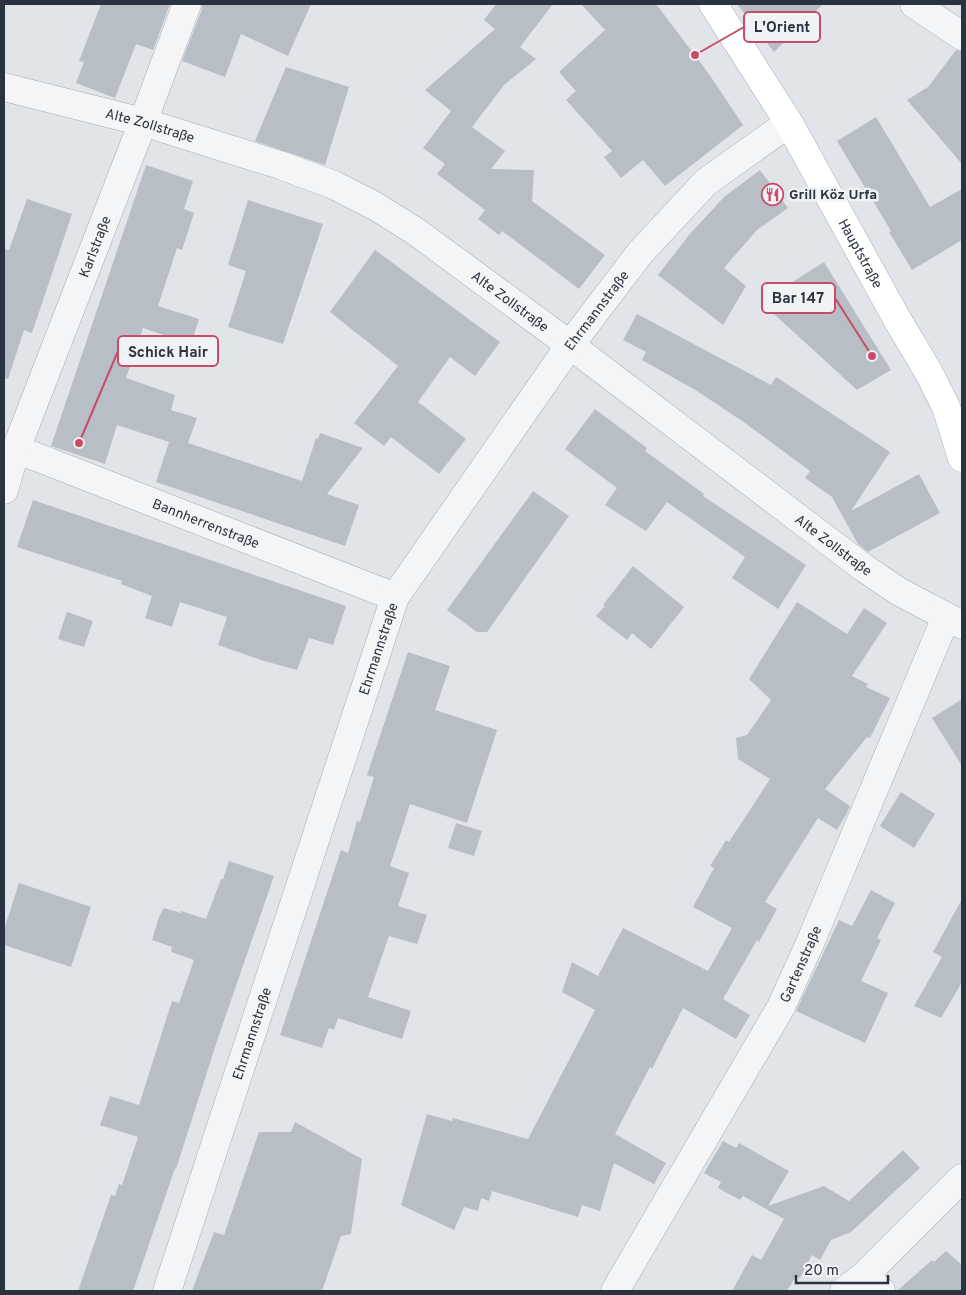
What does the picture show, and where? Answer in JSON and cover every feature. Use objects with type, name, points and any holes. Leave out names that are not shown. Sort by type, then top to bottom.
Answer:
[{"type":"street","name":"Karlstraße","points":[[4,490],[16,449],[187,4]]},
{"type":"street","name":"Hauptstraße","points":[[713,4],[789,123],[897,319],[929,373],[946,407],[962,458]]},
{"type":"street","points":[[914,4],[962,36]]},
{"type":"street","name":"Alte Zollstraße","points":[[4,86],[143,122],[280,165],[334,185],[375,206],[415,231],[570,345],[864,568],[898,591],[954,621]]},
{"type":"street","name":"Ehrmannstraße","points":[[167,1291],[395,597],[570,345],[640,252],[706,182],[789,123]]},
{"type":"street","name":"Bannherrenstraße","points":[[16,449],[395,597]]},
{"type":"street","name":"Gartenstraße","points":[[615,1291],[780,1007],[954,621]]},
{"type":"street","points":[[863,1286],[962,1178]]},
{"type":"building","points":[[101,4],[170,4],[153,50],[136,44],[115,98],[76,83],[84,62],[79,61]]},
{"type":"building","points":[[202,4],[311,4],[288,56],[241,34],[225,77],[182,61],[202,9]]},
{"type":"building","points":[[496,4],[553,4],[520,47],[536,59],[504,85],[472,127],[505,151],[491,169],[534,170],[532,201],[605,255],[579,289],[502,231],[499,235],[478,219],[485,210],[437,174],[445,164],[423,148],[451,111],[425,90],[495,29],[484,20]]},
{"type":"building","points":[[581,4],[656,4],[709,74],[743,125],[665,186],[643,160],[621,178],[604,157],[612,151],[566,100],[576,91],[559,72],[605,30]]},
{"type":"building","points":[[737,4],[823,4],[774,52]]},
{"type":"building","points":[[956,50],[962,51],[962,164],[907,100],[928,87]]},
{"type":"building","points":[[286,67],[349,87],[325,165],[255,141]]},
{"type":"building","points":[[876,117],[930,207],[962,189],[962,240],[912,270],[837,141]]},
{"type":"building","points":[[146,165],[193,181],[184,209],[194,213],[182,250],[177,248],[158,306],[199,319],[191,344],[143,328],[126,378],[175,395],[171,410],[197,418],[188,443],[302,481],[316,438],[318,439],[320,433],[363,448],[327,494],[359,505],[345,546],[156,482],[169,442],[117,425],[105,464],[51,446]]},
{"type":"building","points":[[760,170],[788,208],[757,230],[724,268],[746,286],[723,325],[658,275],[689,235],[724,197]]},
{"type":"building","points":[[27,199],[72,214],[32,333],[24,330],[8,379],[4,378],[4,249],[9,250]]},
{"type":"building","points":[[248,200],[323,224],[283,344],[228,327],[246,271],[228,265]]},
{"type":"building","points":[[375,250],[500,342],[475,376],[450,357],[418,402],[466,439],[439,474],[391,437],[384,446],[354,423],[398,366],[330,312]]},
{"type":"building","points":[[824,262],[891,370],[857,390],[761,302]]},
{"type":"building","points":[[637,314],[771,385],[776,377],[890,452],[851,511],[919,474],[940,513],[868,552],[858,544],[832,497],[805,478],[810,471],[745,423],[697,391],[642,360],[646,352],[623,340]]},
{"type":"building","points":[[595,409],[647,448],[645,451],[704,494],[703,496],[806,565],[778,609],[732,578],[745,557],[667,502],[646,531],[605,505],[617,488],[565,449]]},
{"type":"building","points":[[533,491],[569,516],[487,632],[477,632],[447,610]]},
{"type":"building","points":[[33,500],[346,606],[333,645],[309,638],[297,670],[218,645],[227,617],[180,602],[172,627],[145,618],[152,596],[121,584],[122,581],[17,547]]},
{"type":"building","points":[[633,566],[684,607],[651,649],[632,633],[627,640],[596,616]]},
{"type":"building","points":[[797,602],[847,634],[864,608],[887,623],[852,676],[868,684],[866,687],[890,698],[870,738],[867,737],[825,789],[850,806],[837,830],[818,818],[765,902],[777,909],[759,942],[757,940],[723,999],[750,1015],[736,1039],[683,1008],[652,1069],[650,1067],[615,1134],[666,1163],[654,1184],[614,1163],[600,1211],[582,1205],[578,1217],[492,1191],[489,1201],[481,1198],[478,1211],[464,1207],[454,1230],[401,1205],[427,1114],[452,1121],[453,1118],[528,1139],[595,1010],[562,992],[572,962],[598,976],[623,928],[708,971],[732,928],[693,907],[714,868],[710,866],[726,840],[729,842],[770,779],[738,759],[736,738],[747,735],[771,700],[749,679]]},
{"type":"building","points":[[67,612],[93,621],[84,647],[58,639]]},
{"type":"building","points":[[408,652],[450,666],[435,710],[497,730],[467,823],[410,804],[390,866],[409,873],[398,906],[427,915],[417,944],[389,936],[368,997],[411,1011],[402,1039],[338,1018],[334,1030],[329,1028],[322,1048],[280,1035],[341,850],[348,853],[357,821],[360,822],[374,777],[367,775]]},
{"type":"building","points":[[962,699],[962,766],[932,718]]},
{"type":"building","points":[[901,792],[935,814],[914,848],[880,826]]},
{"type":"building","points":[[456,823],[482,831],[474,856],[448,848]]},
{"type":"building","points":[[229,861],[274,876],[217,1041],[176,1169],[133,1291],[78,1291],[111,1195],[115,1196],[119,1184],[122,1185],[138,1137],[100,1125],[110,1096],[139,1105],[172,1001],[179,1003],[194,960],[171,952],[172,947],[152,940],[159,917],[164,908],[206,919]]},
{"type":"building","points":[[19,883],[91,907],[71,967],[4,945],[4,930]]},
{"type":"building","points":[[871,890],[895,903],[877,938],[881,940],[861,981],[888,993],[865,1043],[796,1011],[839,920],[852,926]]},
{"type":"building","points":[[962,899],[962,982],[941,1018],[914,1006],[942,957],[933,952]]},
{"type":"building","points":[[295,1122],[362,1159],[351,1234],[341,1236],[322,1291],[192,1291],[214,1232],[224,1235],[259,1132],[291,1132]]},
{"type":"building","points":[[723,1141],[736,1148],[739,1143],[789,1171],[768,1206],[824,1186],[849,1201],[903,1150],[920,1168],[851,1232],[831,1240],[820,1260],[812,1255],[800,1278],[796,1276],[787,1291],[732,1291],[752,1255],[761,1260],[784,1219],[743,1196],[740,1200],[718,1188],[721,1182],[704,1173]]},
{"type":"building","points":[[946,1251],[962,1265],[962,1291],[897,1291],[932,1260],[934,1262]]},
{"type":"place","name":"L'Orient","points":[[695,55]]},
{"type":"place","name":"Grill Köz Urfa","points":[[773,194]]},
{"type":"place","name":"Bar 147","points":[[872,356]]},
{"type":"place","name":"Schick Hair","points":[[79,443]]}]
